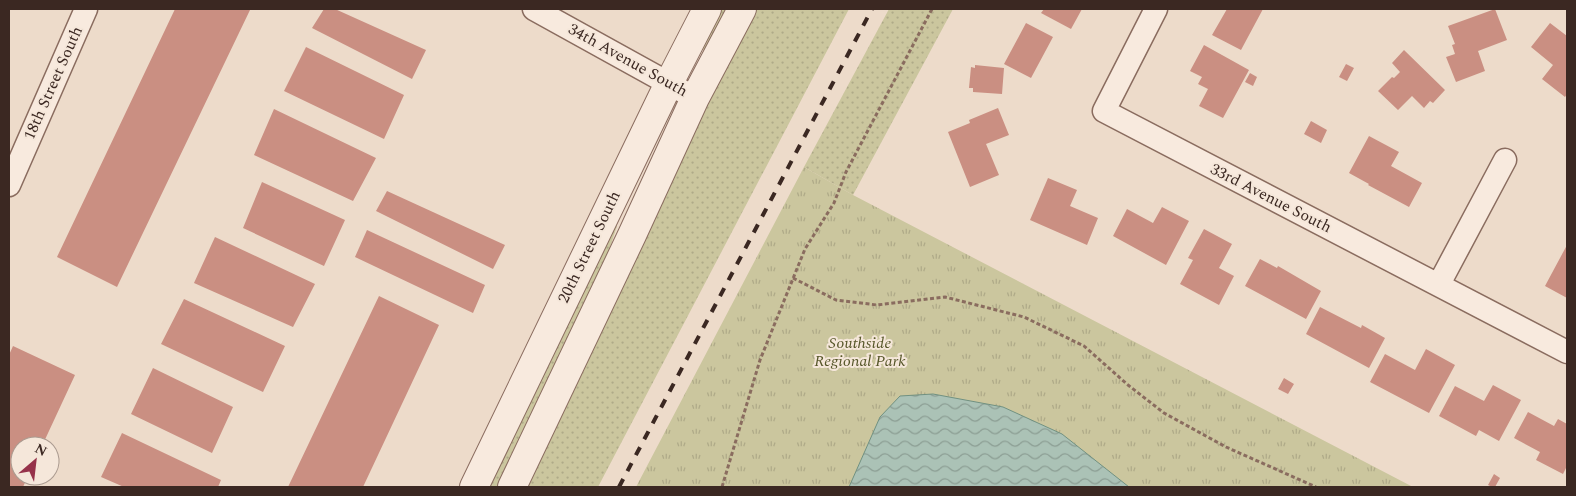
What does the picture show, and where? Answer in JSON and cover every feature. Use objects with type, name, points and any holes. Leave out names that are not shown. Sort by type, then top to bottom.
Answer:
[{"type":"street","name":"18th Street South","points":[[9,185],[86,9]]},
{"type":"street","name":"34th Avenue South","points":[[534,9],[695,98]]},
{"type":"street","name":"20th Street South","points":[[474,487],[669,83],[707,9]]},
{"type":"street","name":"20th Street South","points":[[512,487],[695,98],[742,9]]},
{"type":"street","name":"33rd Avenue South","points":[[1156,9],[1104,111],[1567,352]]},
{"type":"street","points":[[1439,284],[1505,160]]},
{"type":"path","points":[[722,487],[760,360],[805,249],[834,204],[846,172],[932,9]]},
{"type":"path","points":[[793,278],[836,300],[877,305],[945,297],[1024,317],[1084,346],[1128,385],[1164,413],[1226,447],[1316,487]]},
{"type":"green space","points":[[716,9],[735,9],[711,48],[704,50],[700,48]]},
{"type":"green space","points":[[756,9],[849,9],[598,487],[524,487],[708,100]]},
{"type":"green space","points":[[889,9],[953,9],[853,195],[804,167]]},
{"type":"green space","name":"Southside Regional Park","points":[[804,167],[853,195],[1413,487],[636,487]]},
{"type":"green space","points":[[610,224],[617,226],[594,296],[502,487],[485,487]]},
{"type":"water","points":[[933,394],[1003,407],[1062,434],[1129,487],[849,487],[880,417],[900,396]]},
{"type":"building","points":[[175,9],[250,10],[117,287],[57,257]]},
{"type":"building","points":[[324,9],[335,9],[426,50],[412,79],[312,28]]},
{"type":"building","points":[[1044,9],[1082,9],[1071,29],[1041,13]]},
{"type":"building","points":[[1227,9],[1263,9],[1241,50],[1212,35]]},
{"type":"building","points":[[1495,9],[1507,40],[1478,51],[1485,71],[1456,82],[1446,57],[1455,54],[1452,45],[1455,44],[1448,26]]},
{"type":"building","points":[[1026,23],[1053,37],[1031,78],[1004,64]]},
{"type":"building","points":[[1550,23],[1567,36],[1567,94],[1565,97],[1542,79],[1553,65],[1531,47]]},
{"type":"building","points":[[1204,45],[1249,70],[1223,118],[1199,106],[1208,89],[1198,84],[1202,77],[1190,71]]},
{"type":"building","points":[[306,47],[404,95],[384,139],[284,91]]},
{"type":"building","points":[[1404,50],[1445,90],[1433,103],[1430,101],[1424,108],[1412,96],[1398,110],[1378,91],[1400,72],[1392,63]]},
{"type":"building","points":[[1346,64],[1354,68],[1347,81],[1339,77]]},
{"type":"building","points":[[975,65],[1004,68],[1002,94],[973,92],[973,88],[969,88],[971,67],[975,68]]},
{"type":"building","points":[[1250,73],[1257,77],[1253,86],[1245,82]]},
{"type":"building","points":[[998,108],[1009,135],[986,144],[999,175],[970,187],[948,132],[970,123],[969,120]]},
{"type":"building","points":[[274,109],[376,158],[353,201],[254,155]]},
{"type":"building","points":[[1311,121],[1327,130],[1321,143],[1304,134]]},
{"type":"building","points":[[1369,136],[1399,152],[1391,166],[1422,183],[1409,207],[1349,173]]},
{"type":"building","points":[[1048,178],[1077,190],[1070,206],[1098,218],[1087,245],[1030,220]]},
{"type":"building","points":[[262,182],[345,220],[324,266],[243,228]]},
{"type":"building","points":[[387,191],[505,245],[493,269],[376,211]]},
{"type":"building","points":[[1162,207],[1189,221],[1166,265],[1113,236],[1127,209],[1153,223]]},
{"type":"building","points":[[1204,229],[1232,244],[1219,268],[1234,276],[1219,305],[1180,284],[1193,260],[1188,258]]},
{"type":"building","points":[[367,230],[485,285],[473,313],[355,257]]},
{"type":"building","points":[[215,237],[315,284],[293,327],[194,283]]},
{"type":"building","points":[[1567,245],[1567,298],[1545,286]]},
{"type":"building","points":[[1260,259],[1277,268],[1278,266],[1321,291],[1306,319],[1245,286]]},
{"type":"building","points":[[379,296],[439,325],[363,487],[288,487]]},
{"type":"building","points":[[184,299],[285,346],[263,392],[161,344]]},
{"type":"building","points":[[1320,307],[1361,328],[1362,325],[1385,338],[1369,368],[1306,334]]},
{"type":"building","points":[[13,346],[75,375],[47,436],[10,436],[10,486],[23,487],[9,487],[9,355]]},
{"type":"building","points":[[1426,349],[1455,365],[1429,413],[1370,382],[1385,354],[1415,370]]},
{"type":"building","points":[[153,368],[233,407],[212,453],[131,414]]},
{"type":"building","points":[[1284,378],[1294,384],[1288,394],[1278,389]]},
{"type":"building","points":[[1493,385],[1521,400],[1499,441],[1479,430],[1476,436],[1439,416],[1455,386],[1484,401]]},
{"type":"building","points":[[1528,412],[1554,426],[1558,419],[1567,424],[1567,466],[1563,474],[1536,460],[1540,452],[1514,438]]},
{"type":"building","points":[[122,433],[221,480],[218,487],[124,487],[101,477]]},
{"type":"building","points":[[1494,474],[1500,478],[1495,487],[1492,487],[1488,485]]},
{"type":"railway","points":[[619,487],[872,9]]}]
